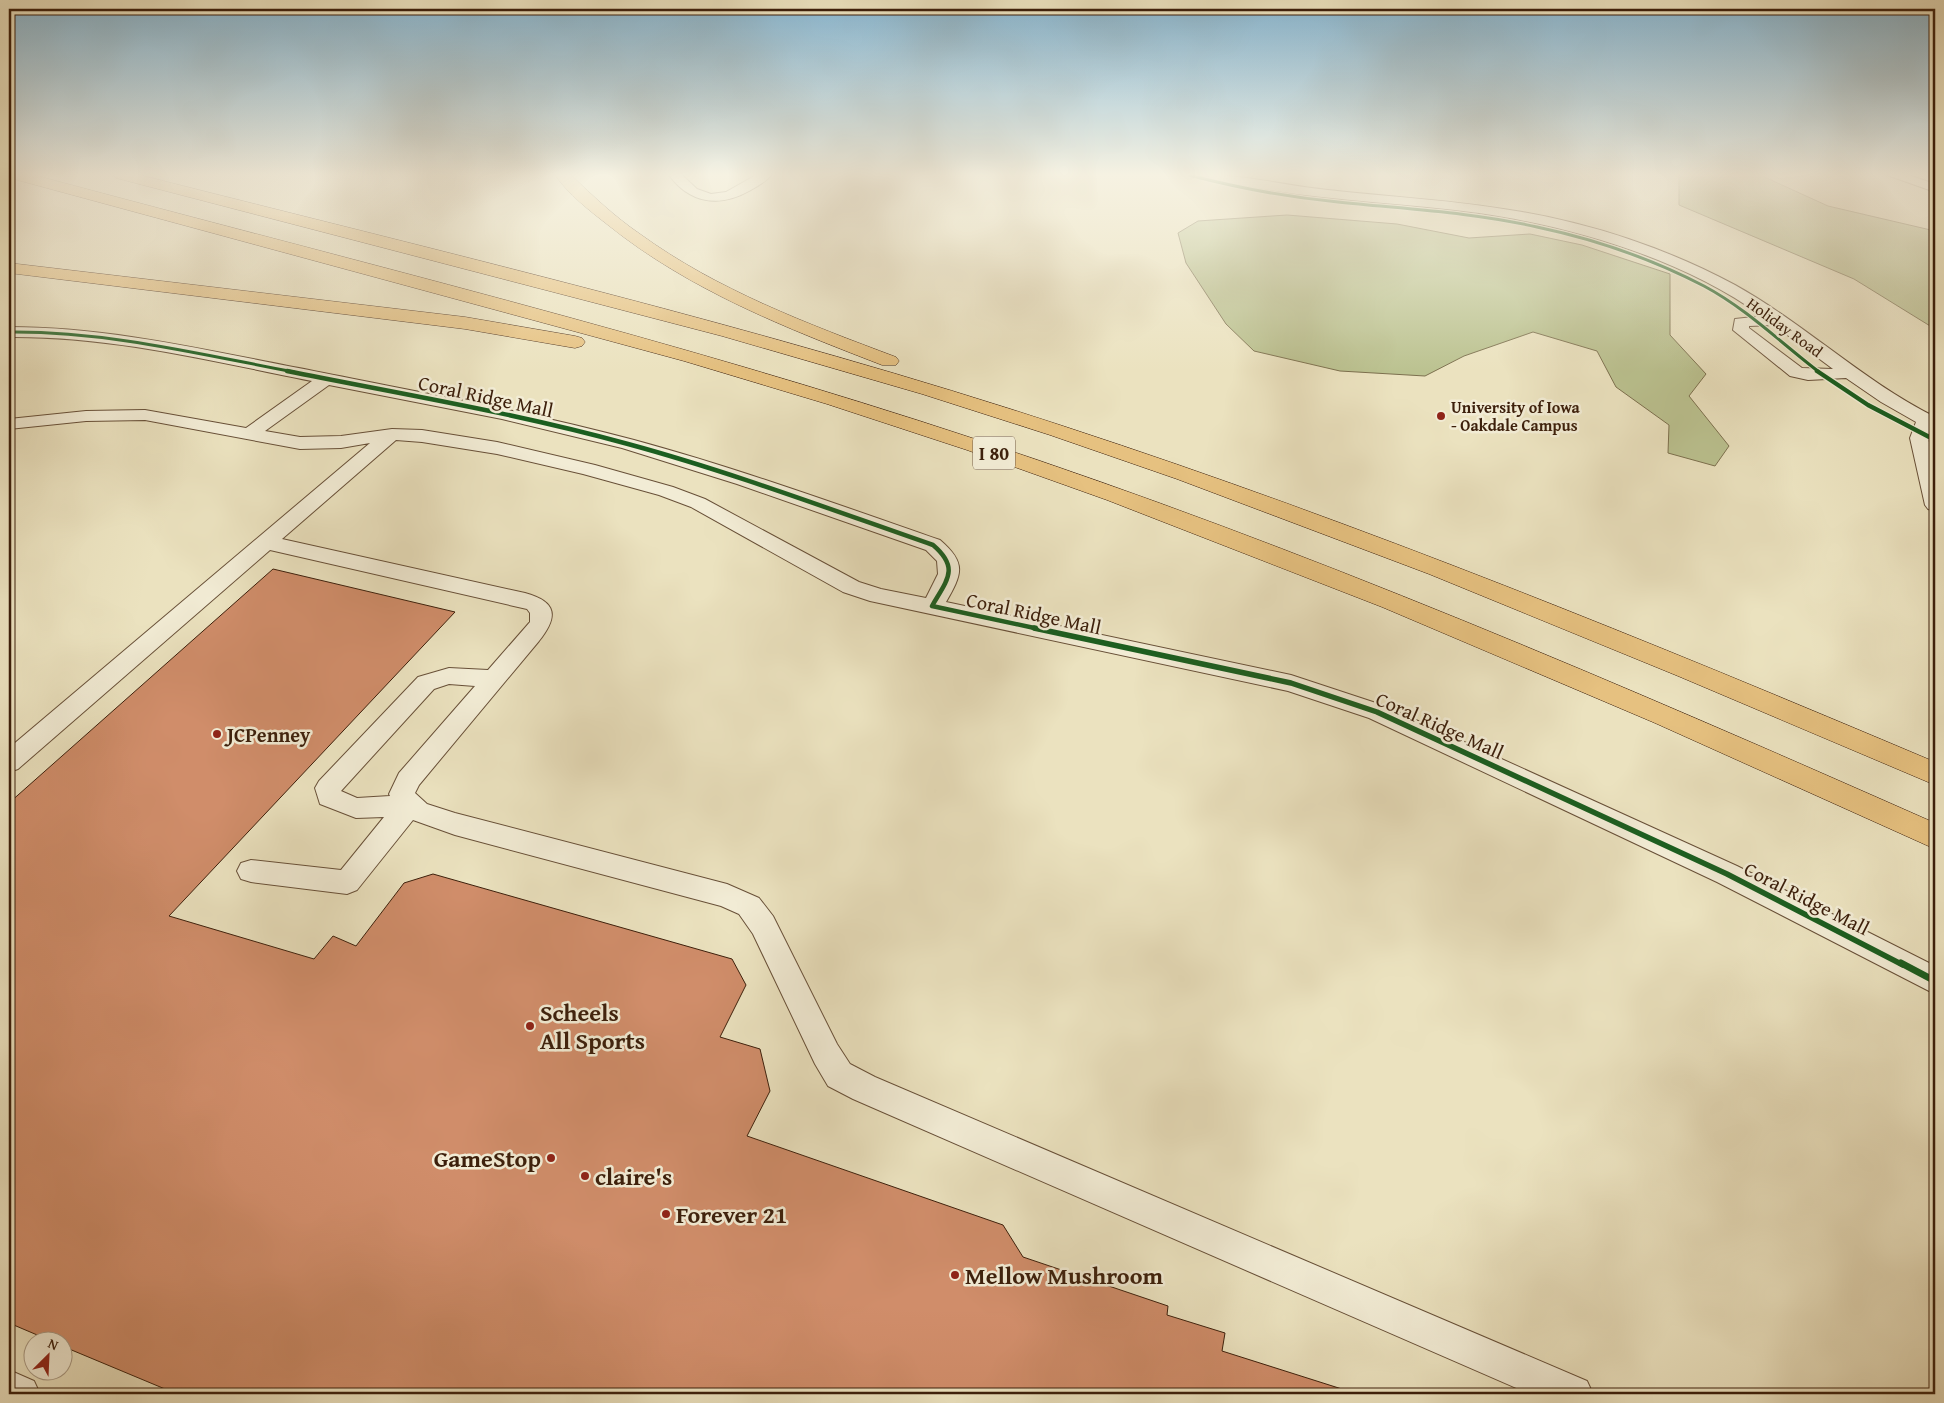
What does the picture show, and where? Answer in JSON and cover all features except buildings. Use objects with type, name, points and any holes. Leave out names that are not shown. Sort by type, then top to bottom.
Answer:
[{"type":"highway","name":"I 80","points":[[257,240],[711,363],[834,400],[971,445],[1137,503],[1432,618],[1666,716],[1935,837]]},
{"type":"highway","name":"I 80","points":[[373,240],[783,347],[1037,425],[1232,492],[1390,551],[1714,679],[1935,774]]},
{"type":"highway","points":[[635,240],[662,258],[732,297],[839,342],[1080,432],[1232,492]]},
{"type":"highway","points":[[9,268],[455,322],[542,336],[665,362],[971,445]]},
{"type":"street","name":"Holiday Road","points":[[1613,240],[1702,275],[1756,304],[1848,373],[1897,405],[1931,422]]},
{"type":"street","points":[[1776,320],[1741,322],[1740,330],[1796,372],[1808,375],[1848,373]]},
{"type":"street","name":"Coral Ridge Mall","points":[[9,332],[54,332],[119,338],[528,419],[628,444],[730,475],[933,545],[943,553],[949,562],[951,572],[932,606],[1291,683],[1340,698],[1377,712],[1647,836],[1935,981]]},
{"type":"street","points":[[249,434],[326,379]]},
{"type":"street","points":[[9,424],[86,416],[145,415],[293,442],[320,443],[392,434],[422,436],[497,448],[588,469],[666,491],[698,503],[851,587],[878,596],[932,606]]},
{"type":"street","points":[[1931,422],[1919,438],[1935,505]]},
{"type":"street","points":[[265,542],[525,600],[535,604],[541,612],[541,623],[408,780],[402,794],[409,806]]},
{"type":"street","points":[[494,679],[449,676],[426,683],[328,788],[329,797],[356,808],[409,806],[425,814],[455,824],[727,896],[749,906],[763,925],[826,1054],[839,1075],[890,1099],[1574,1394]]},
{"type":"street","points":[[251,871],[347,882],[409,806]]},
{"type":"street","points":[[9,1389],[21,1394]]},
{"type":"lane","points":[[9,762],[392,434]]},
{"type":"green space","points":[[1180,240],[1561,240],[1582,245],[1670,274],[1670,335],[1706,374],[1689,396],[1729,446],[1715,466],[1668,453],[1669,425],[1616,387],[1597,351],[1533,332],[1464,356],[1425,376],[1340,371],[1254,351],[1226,324],[1186,263]]},
{"type":"green space","points":[[1763,240],[1935,240],[1935,329],[1854,279]]},
{"type":"cycle path","points":[[1590,240],[1671,270],[1720,295],[1842,389],[1935,440]]},
{"type":"cycle path","points":[[9,332],[79,334],[149,343],[459,404],[629,444],[782,492],[933,545],[942,553],[950,567],[946,582],[932,606],[1291,683],[1377,712],[1727,874],[1935,981]]},
{"type":"place","name":"University of Iowa - Oakdale Campus","points":[[1441,416]]},
{"type":"place","name":"JCPenney","points":[[217,734]]},
{"type":"place","name":"Scheels All Sports","points":[[530,1026]]},
{"type":"place","name":"GameStop","points":[[551,1158]]},
{"type":"place","name":"claire's","points":[[585,1176]]},
{"type":"place","name":"Forever 21","points":[[666,1214]]},
{"type":"place","name":"Mellow Mushroom","points":[[955,1275]]}]
